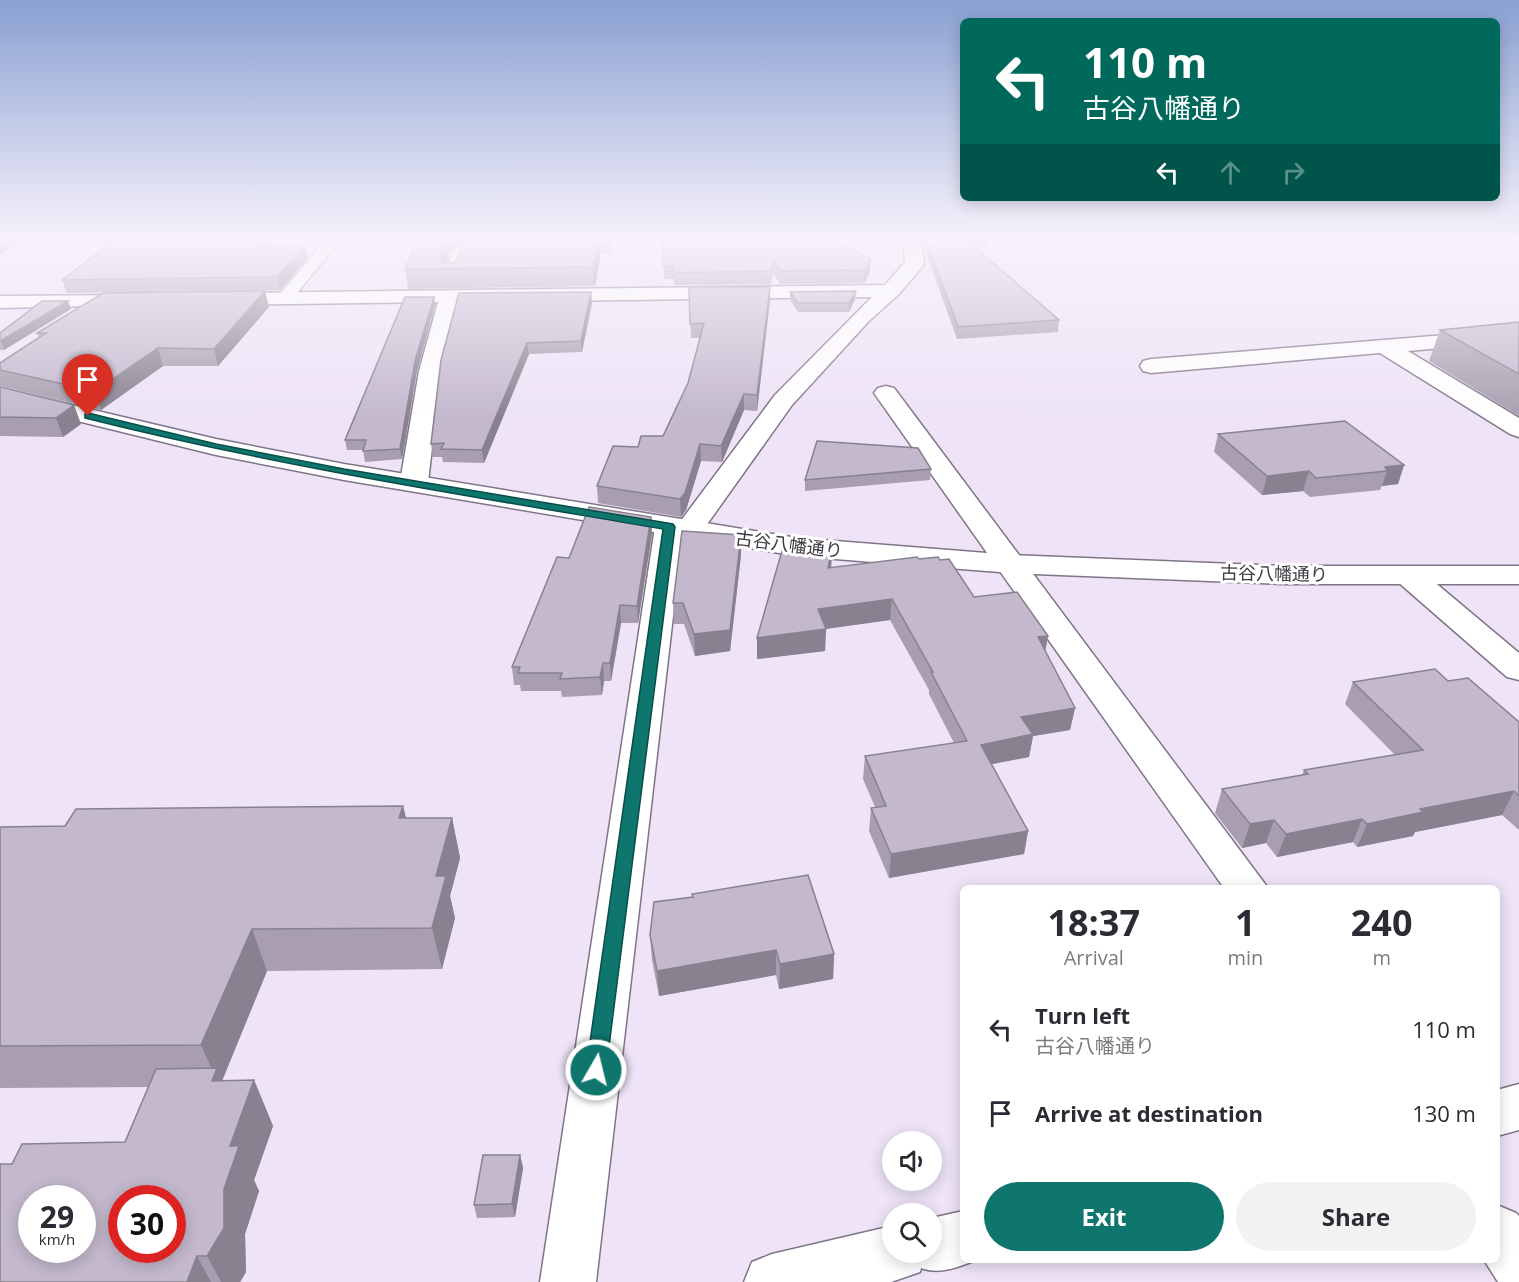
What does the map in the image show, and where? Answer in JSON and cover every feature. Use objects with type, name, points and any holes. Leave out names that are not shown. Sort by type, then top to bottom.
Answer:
[{"type":"street","points":[[205,300],[288,298]]},
{"type":"street","points":[[414,482],[430,371],[447,298]]},
{"type":"street","points":[[568,1282],[678,529],[732,473],[783,400],[884,298]]},
{"type":"street","points":[[0,302],[148,300]]},
{"type":"street","points":[[65,324],[103,301]]},
{"type":"street","points":[[1151,366],[1519,334]]},
{"type":"street","points":[[1384,346],[1519,429]]},
{"type":"street","points":[[886,393],[1245,885]]},
{"type":"street","name":"古谷八幡通り","points":[[0,395],[216,447],[344,472],[797,547],[1012,564],[1284,575],[1519,575]]},
{"type":"street","points":[[1409,576],[1519,670]]},
{"type":"street","points":[[1500,1112],[1519,1107]]},
{"type":"street","points":[[1500,1236],[1519,1263]]},
{"type":"street","points":[[942,1243],[960,1239]]},
{"type":"street","points":[[772,1282],[882,1256]]},
{"type":"building","points":[[95,298],[259,298],[214,349],[158,348],[95,391],[0,370],[0,363],[46,333],[37,333]]},
{"type":"building","points":[[405,298],[434,298],[415,361],[400,449],[363,451],[366,440],[345,440]]},
{"type":"building","points":[[458,298],[590,298],[581,341],[527,343],[482,450],[441,449],[444,443],[431,444],[441,360]]},
{"type":"building","points":[[689,298],[769,298],[757,395],[744,394],[721,446],[700,444],[685,493],[680,499],[597,486],[613,446],[638,447],[641,436],[663,436],[688,383],[704,323],[690,324]]},
{"type":"building","points":[[794,298],[852,298],[849,303],[798,303]]},
{"type":"building","points":[[947,298],[1033,298],[1059,320],[958,327]]},
{"type":"building","points":[[42,301],[68,301],[0,341],[0,333]]},
{"type":"building","points":[[1519,322],[1519,374],[1440,330]]},
{"type":"building","points":[[0,387],[74,405],[56,418],[0,417]]},
{"type":"building","points":[[1345,421],[1404,465],[1385,467],[1387,471],[1316,478],[1309,471],[1267,476],[1218,434]]},
{"type":"building","points":[[817,441],[918,448],[931,469],[805,480]]},
{"type":"building","points":[[589,507],[651,517],[637,606],[620,605],[610,663],[603,663],[600,677],[560,679],[562,673],[518,673],[520,667],[512,667],[557,557],[569,558]]},
{"type":"building","points":[[682,531],[741,535],[730,630],[694,634],[683,603],[673,603]]},
{"type":"building","points":[[783,547],[832,550],[828,568],[917,557],[919,559],[938,557],[940,560],[949,559],[974,597],[1017,592],[1048,636],[1038,637],[1075,708],[1021,717],[1033,734],[981,745],[1028,831],[891,854],[871,808],[886,806],[865,756],[967,741],[931,672],[933,672],[892,599],[818,609],[826,629],[757,638]]},
{"type":"building","points":[[1435,669],[1448,681],[1468,678],[1519,722],[1519,796],[1514,791],[1420,809],[1423,812],[1367,824],[1362,819],[1286,834],[1274,820],[1250,824],[1222,789],[1308,774],[1304,770],[1423,750],[1353,682]]},
{"type":"building","points":[[403,806],[399,818],[452,818],[436,876],[446,876],[432,928],[252,929],[201,1045],[0,1046],[0,827],[65,826],[76,809]]},
{"type":"building","points":[[808,875],[834,954],[780,964],[776,950],[657,971],[650,935],[654,902],[693,897],[692,894]]},
{"type":"building","points":[[217,1068],[212,1081],[254,1080],[230,1146],[239,1146],[224,1189],[224,1228],[207,1256],[197,1256],[187,1282],[0,1282],[0,1164],[12,1164],[22,1144],[125,1142],[156,1069]]},
{"type":"building","points":[[483,1155],[520,1155],[512,1204],[474,1205]]},
{"type":"route","points":[[88,416],[216,447],[344,472],[414,482],[669,527],[596,1070]]}]
